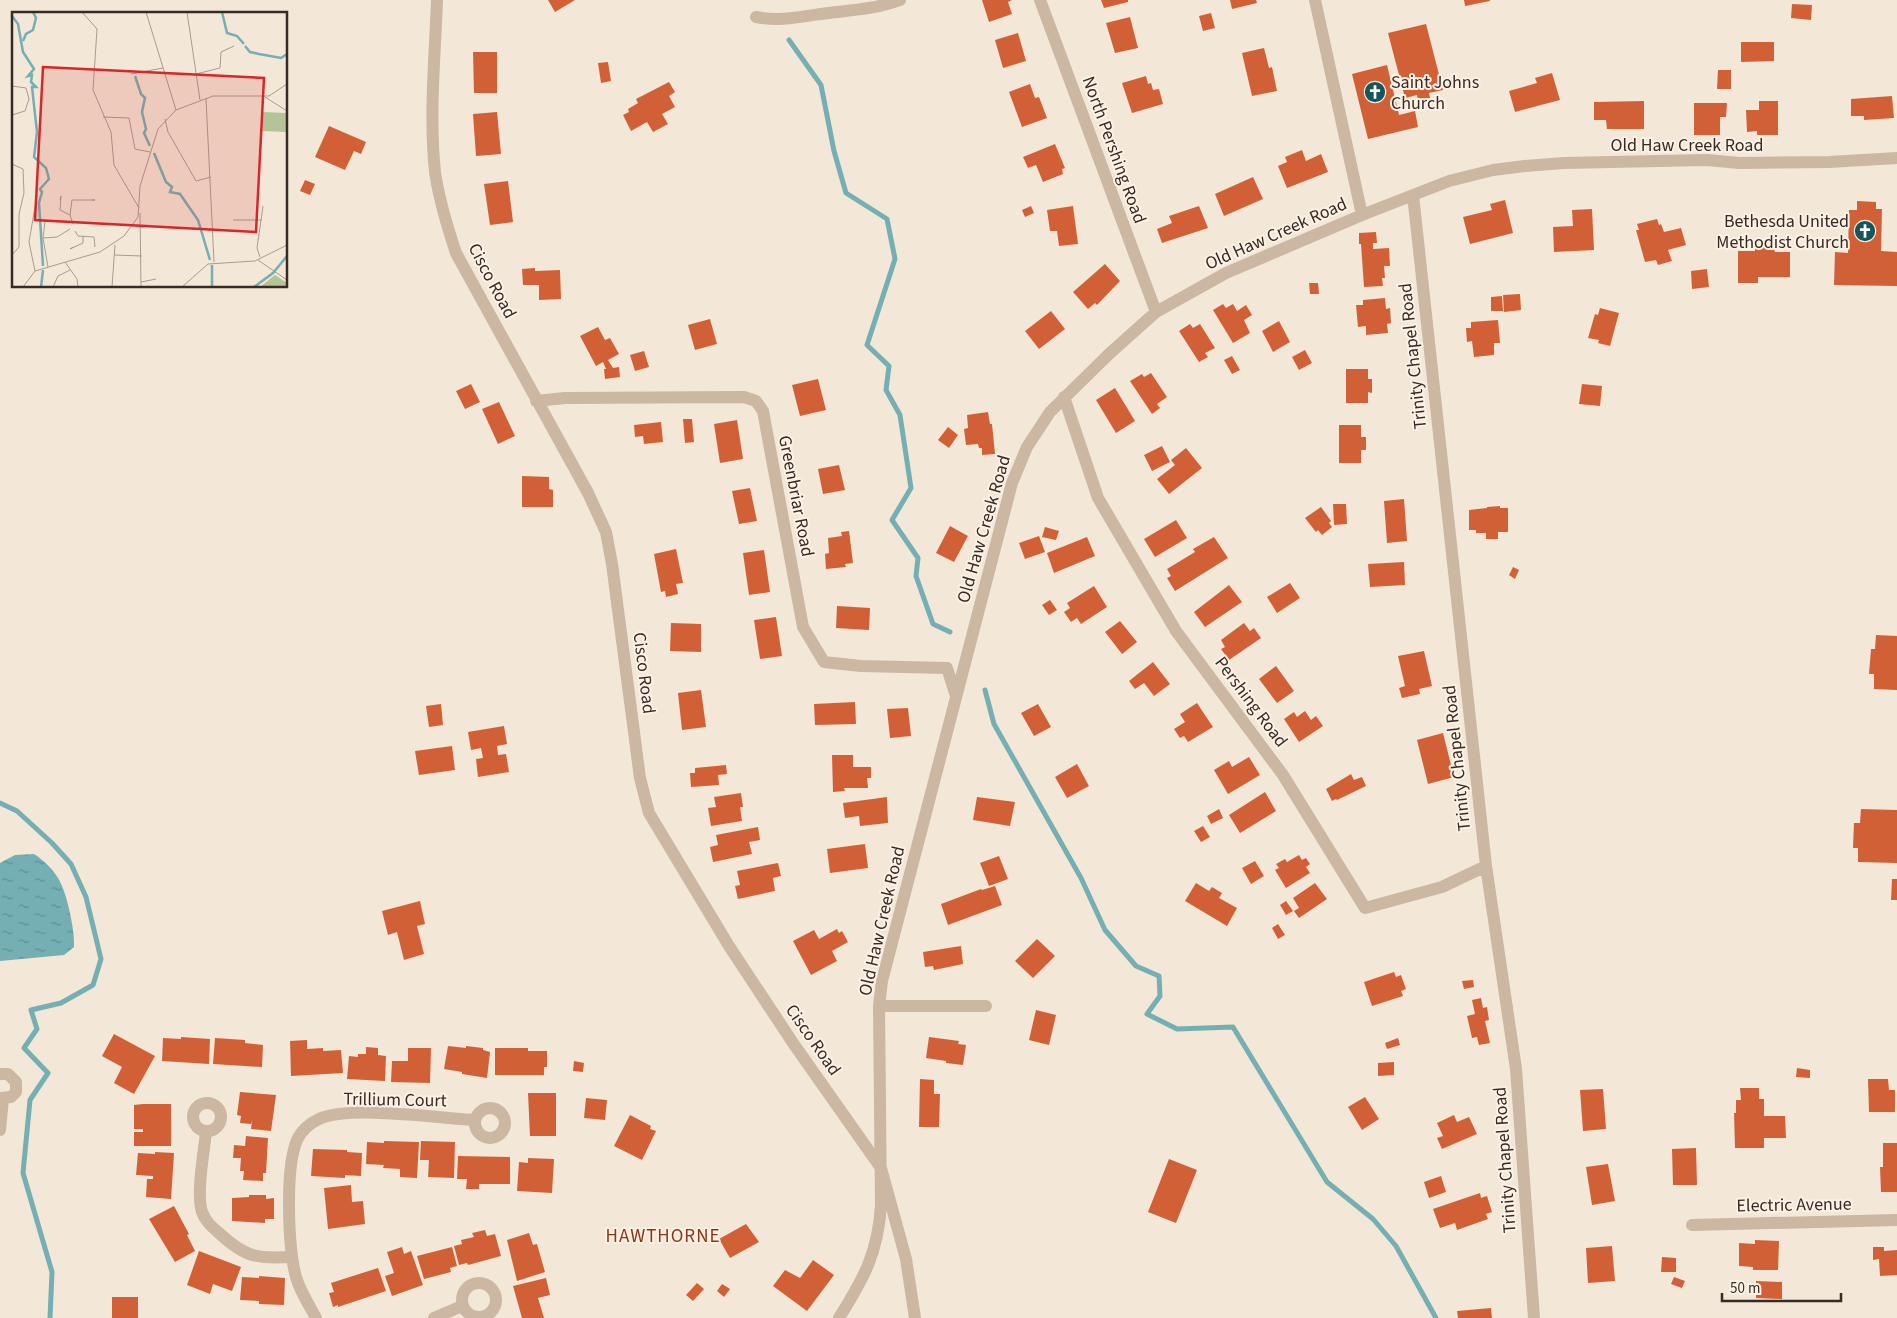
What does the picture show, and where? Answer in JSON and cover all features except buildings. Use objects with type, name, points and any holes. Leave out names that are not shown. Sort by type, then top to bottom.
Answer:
[{"type":"street","name":"Cisco Road","points":[[437,0],[433,130],[435,172],[444,218],[456,253],[588,493],[606,532],[642,786],[649,813],[729,946],[793,1043],[881,1168],[906,1259],[915,1318]]},
{"type":"street","points":[[756,17],[784,20],[828,13],[873,9],[900,0]]},
{"type":"street","name":"North Pershing Road","points":[[1040,0],[1156,312]]},
{"type":"street","points":[[1315,0],[1362,215]]},
{"type":"street","name":"Old Haw Creek Road","points":[[840,1318],[867,1271],[876,1244],[881,1218],[879,1006],[882,981],[1012,483],[1027,447],[1050,412],[1156,312],[1226,273],[1450,180],[1468,175],[1525,166],[1707,160],[1829,162],[1897,158]]},
{"type":"street","name":"Trinity Chapel Road","points":[[1413,195],[1486,866],[1516,1069],[1534,1318]]},
{"type":"street","name":"Greenbriar Road","points":[[536,401],[565,398],[744,397],[756,401],[763,411],[803,627],[824,662],[861,666],[947,668],[956,697]]},
{"type":"street","name":"Pershing Road","points":[[1064,397],[1098,498],[1176,631],[1283,775],[1365,908],[1442,887],[1486,866]]},
{"type":"street","points":[[879,1006],[986,1006]]},
{"type":"street","points":[[0,1074],[8,1074],[16,1082],[16,1092],[11,1097],[1,1098],[0,1130]]},
{"type":"street","name":"Trillium Court","points":[[316,1318],[296,1279],[291,1257],[289,1215],[292,1160],[298,1140],[306,1128],[319,1119],[351,1114],[386,1114],[475,1120]]},
{"type":"street","points":[[206,1132],[200,1198],[202,1212],[208,1223],[246,1254],[264,1258],[291,1257]]},
{"type":"street","name":"Electric Avenue","points":[[1692,1225],[1897,1220]]},
{"type":"street","points":[[434,1318],[462,1306]]},
{"type":"water","points":[[34,854],[57,876],[62,886],[71,916],[74,947],[64,955],[0,961],[0,863],[15,855]]},
{"type":"waterway","points":[[789,40],[821,85],[834,151],[846,193],[887,219],[895,259],[867,345],[889,366],[886,390],[900,415],[911,488],[892,520],[918,558],[916,576],[933,624],[950,632]]},
{"type":"waterway","points":[[985,690],[994,724],[1081,878],[1105,930],[1136,966],[1159,976],[1160,996],[1147,1014],[1177,1029],[1233,1027],[1327,1182],[1373,1219],[1396,1246],[1436,1318]]},
{"type":"waterway","points":[[0,803],[17,811],[52,843],[71,864],[86,897],[101,959],[93,985],[61,1003],[31,1010],[37,1029],[24,1048],[48,1073],[30,1100],[23,1173],[52,1272],[50,1318]]},
{"type":"place","name":"Saint Johns Church","points":[[1375,92]]},
{"type":"place","name":"Bethesda United Methodist Church","points":[[1865,231]]},
{"type":"district","name":"HAWTHORNE","points":[[663,1236]]}]
